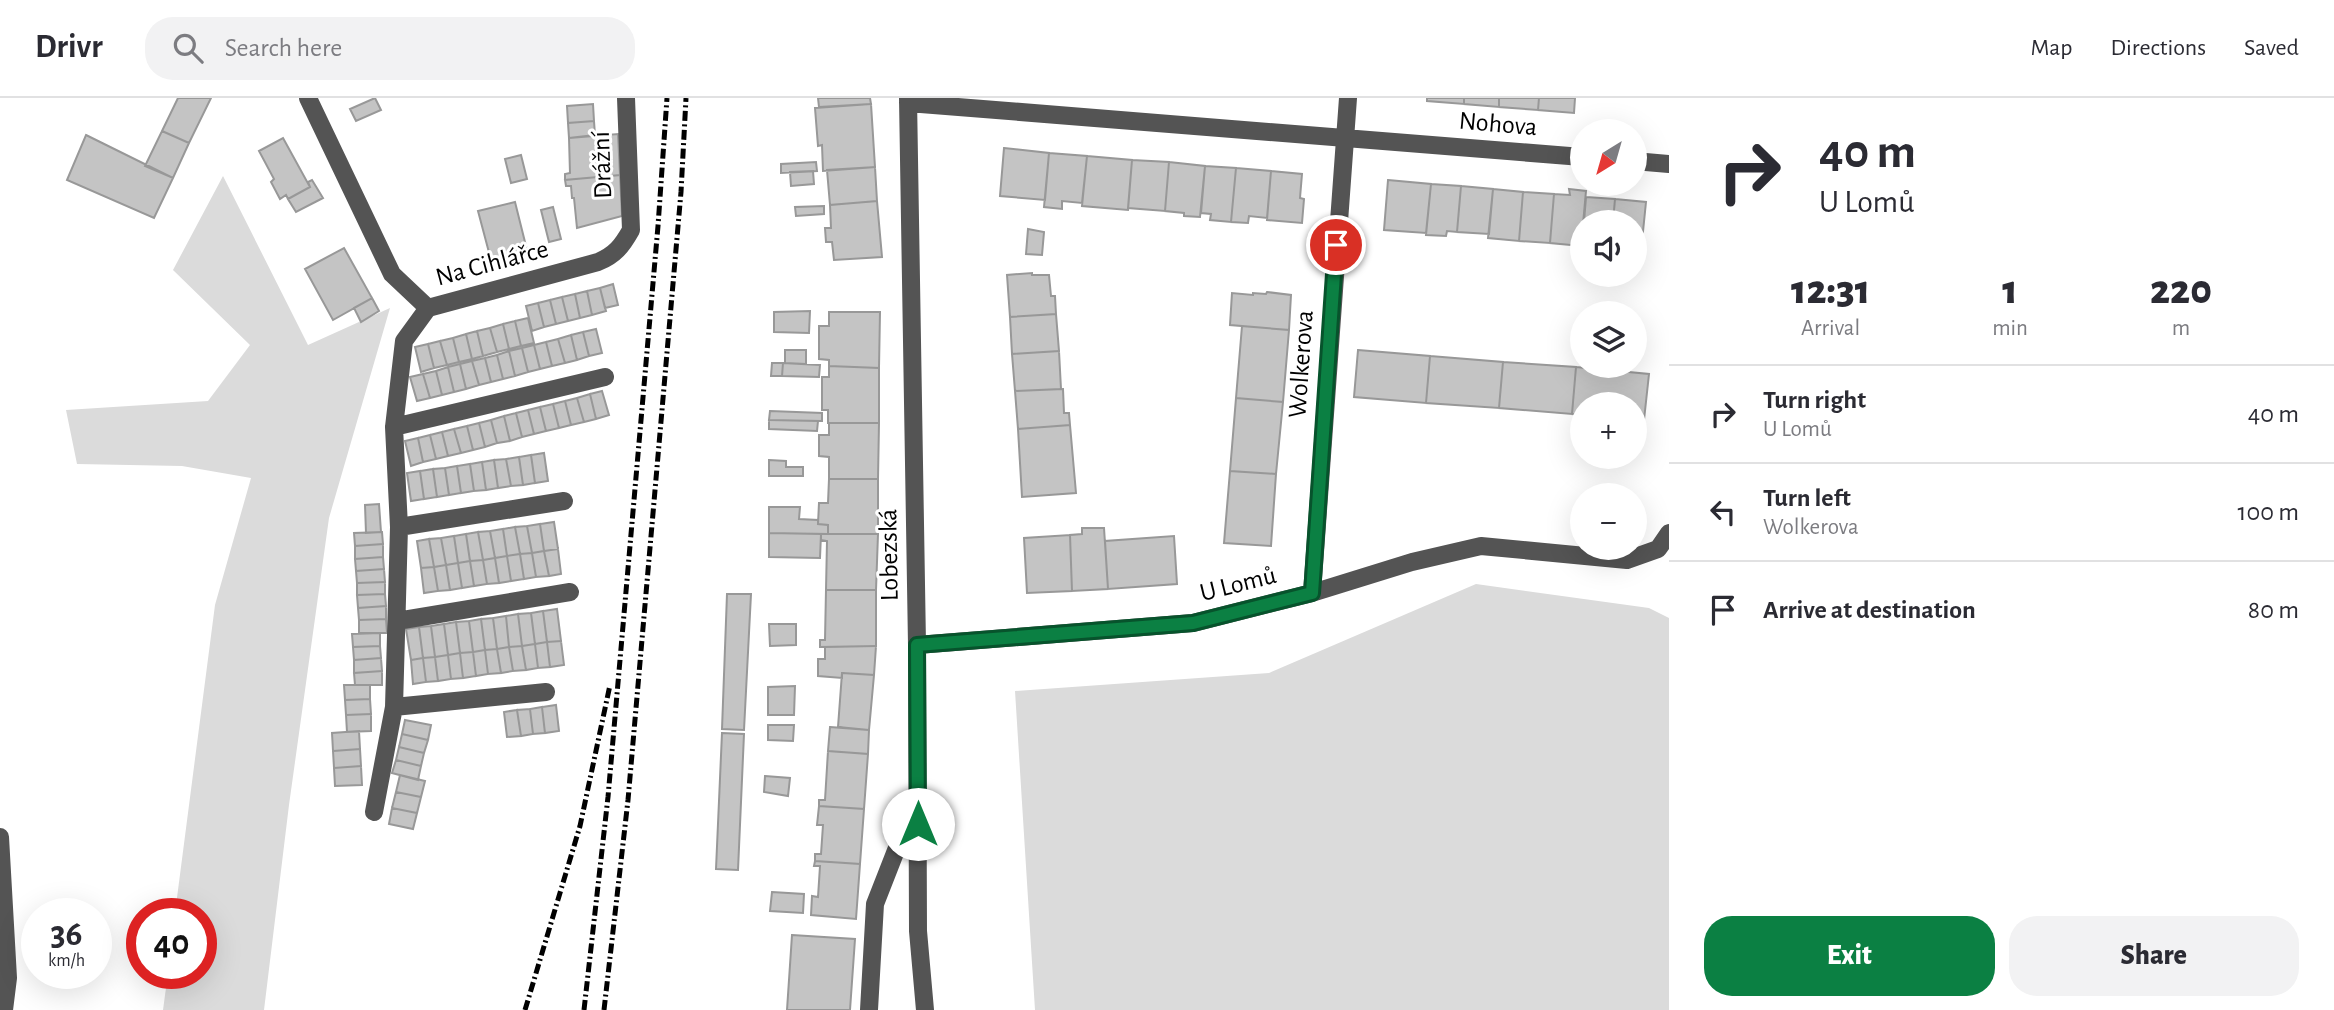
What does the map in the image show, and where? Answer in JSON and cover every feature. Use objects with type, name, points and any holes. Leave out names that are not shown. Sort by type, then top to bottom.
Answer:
[{"type":"street","name":"Na Cihlářce","points":[[308,98],[392,274],[428,308],[598,262],[612,256],[622,247],[631,230]]},
{"type":"street","name":"Drážní","points":[[626,98],[631,230]]},
{"type":"street","name":"Wolkerova","points":[[1312,593],[1348,98]]},
{"type":"street","name":"Nohova","points":[[908,101],[1570,156]]},
{"type":"street","name":"Lobezská","points":[[908,101],[917,645],[918,930],[925,1010]]},
{"type":"street","points":[[1647,162],[1669,164]]},
{"type":"street","points":[[374,812],[394,707],[399,527],[394,427],[404,341],[428,308]]},
{"type":"street","points":[[394,427],[606,377]]},
{"type":"street","points":[[399,527],[564,501]]},
{"type":"street","name":"U Lomů","points":[[917,645],[1193,623],[1312,593],[1412,562],[1481,547],[1627,560],[1658,549],[1669,533]]},
{"type":"street","points":[[397,621],[570,592]]},
{"type":"street","points":[[394,707],[546,692]]},
{"type":"street","points":[[869,1010],[876,904],[917,797]]},
{"type":"street","points":[[0,837],[8,978],[4,1010]]},
{"type":"shaded area","points":[[223,176],[308,345],[390,308],[329,518],[264,1010],[163,1010],[166,989],[217,989],[217,898],[177,898],[215,605],[251,478],[182,466],[77,464],[66,410],[208,401],[250,345],[173,270]]},
{"type":"shaded area","points":[[1476,584],[1649,608],[1669,618],[1669,1010],[1035,1010],[1015,691],[1269,673]]},
{"type":"building","points":[[178,98],[211,98],[189,143],[162,131]]},
{"type":"building","points":[[375,98],[381,110],[356,121],[350,109]]},
{"type":"building","points":[[818,98],[870,98],[871,104],[819,107]]},
{"type":"building","points":[[1427,98],[1464,98],[1464,104],[1427,101]]},
{"type":"building","points":[[1464,98],[1499,98],[1499,107],[1464,104]]},
{"type":"building","points":[[1499,98],[1539,98],[1538,110],[1499,107]]},
{"type":"building","points":[[1539,98],[1575,98],[1574,113],[1538,110]]},
{"type":"building","points":[[593,104],[594,121],[568,123],[567,106]]},
{"type":"building","points":[[871,104],[875,167],[823,171],[822,145],[818,146],[815,108]]},
{"type":"building","points":[[594,121],[595,135],[569,138],[568,123]]},
{"type":"building","points":[[162,131],[189,143],[173,178],[145,166]]},
{"type":"building","points":[[618,134],[620,175],[565,180],[565,174],[570,173],[569,138]]},
{"type":"building","points":[[86,135],[173,178],[154,218],[67,180]]},
{"type":"building","points":[[283,138],[310,187],[288,199],[286,195],[280,199],[271,182],[274,179],[259,151]]},
{"type":"building","points":[[1004,148],[1049,153],[1045,200],[1000,196]]},
{"type":"building","points":[[1049,153],[1087,156],[1082,203],[1062,201],[1062,209],[1044,207]]},
{"type":"building","points":[[521,155],[527,179],[511,183],[505,159]]},
{"type":"building","points":[[1087,156],[1132,160],[1128,210],[1082,206]]},
{"type":"building","points":[[1132,160],[1169,162],[1165,211],[1128,208]]},
{"type":"building","points":[[816,162],[817,171],[781,173],[781,164]]},
{"type":"building","points":[[1169,162],[1205,166],[1200,217],[1165,211]]},
{"type":"building","points":[[1205,166],[1236,168],[1231,222],[1210,220],[1211,214],[1201,213]]},
{"type":"building","points":[[875,167],[877,201],[830,205],[827,170]]},
{"type":"building","points":[[1236,168],[1271,171],[1267,218],[1249,216],[1248,223],[1231,222]]},
{"type":"building","points":[[813,171],[814,184],[791,186],[790,172]]},
{"type":"building","points":[[1271,171],[1302,174],[1302,223],[1267,220]]},
{"type":"building","points":[[620,175],[622,216],[577,228],[571,186],[566,186],[565,180]]},
{"type":"building","points":[[312,180],[323,198],[296,212],[288,199],[310,187],[308,182]]},
{"type":"building","points":[[1388,180],[1431,184],[1426,233],[1384,230]]},
{"type":"building","points":[[1431,184],[1461,186],[1457,232],[1447,231],[1446,236],[1426,235]]},
{"type":"building","points":[[1461,186],[1493,189],[1489,234],[1457,232]]},
{"type":"building","points":[[1493,189],[1523,192],[1519,241],[1488,238]]},
{"type":"building","points":[[1523,192],[1554,194],[1550,243],[1519,241]]},
{"type":"building","points":[[1554,194],[1586,196],[1584,210],[1570,210],[1570,245],[1550,243]]},
{"type":"building","points":[[1586,197],[1615,199],[1614,210],[1585,210]]},
{"type":"building","points":[[1615,199],[1646,202],[1645,210],[1614,210]]},
{"type":"building","points":[[877,201],[882,257],[834,260],[832,242],[826,242],[825,228],[831,228],[830,205]]},
{"type":"building","points":[[515,202],[527,250],[491,260],[478,211]]},
{"type":"building","points":[[824,206],[824,214],[796,216],[795,207]]},
{"type":"building","points":[[553,207],[561,239],[549,242],[541,210]]},
{"type":"building","points":[[1028,229],[1044,232],[1042,255],[1026,254]]},
{"type":"building","points":[[344,248],[372,298],[333,320],[305,269]]},
{"type":"building","points":[[1007,275],[1049,275],[1051,296],[1055,296],[1056,314],[1010,317]]},
{"type":"building","points":[[613,284],[618,305],[605,308],[600,288]]},
{"type":"building","points":[[600,288],[606,311],[592,315],[587,291]]},
{"type":"building","points":[[587,291],[592,315],[580,318],[575,294]]},
{"type":"building","points":[[1267,292],[1291,295],[1289,330],[1230,325],[1232,293],[1253,295]]},
{"type":"building","points":[[575,294],[580,318],[568,321],[562,297]]},
{"type":"building","points":[[562,297],[568,321],[556,324],[550,300]]},
{"type":"building","points":[[372,298],[379,311],[361,322],[354,308]]},
{"type":"building","points":[[550,300],[556,324],[544,327],[538,303]]},
{"type":"building","points":[[538,303],[544,327],[532,331],[526,306]]},
{"type":"building","points":[[810,311],[809,333],[774,332],[774,312]]},
{"type":"building","points":[[829,312],[880,312],[879,368],[829,366],[829,360],[819,359],[819,326],[829,326]]},
{"type":"building","points":[[1056,314],[1059,351],[1012,354],[1010,317]]},
{"type":"building","points":[[528,318],[534,343],[521,346],[515,321]]},
{"type":"building","points":[[515,321],[521,346],[509,349],[503,324]]},
{"type":"building","points":[[503,324],[509,349],[497,352],[490,328]]},
{"type":"building","points":[[1242,326],[1289,330],[1283,402],[1236,398]]},
{"type":"building","points":[[490,328],[497,352],[483,356],[477,331]]},
{"type":"building","points":[[596,329],[602,353],[589,356],[583,332]]},
{"type":"building","points":[[477,331],[483,356],[472,359],[466,334]]},
{"type":"building","points":[[583,332],[589,356],[577,360],[571,335]]},
{"type":"building","points":[[466,334],[472,359],[459,362],[453,338]]},
{"type":"building","points":[[571,335],[577,360],[565,363],[558,339]]},
{"type":"building","points":[[453,338],[459,362],[447,365],[440,341]]},
{"type":"building","points":[[558,339],[565,363],[552,366],[546,342]]},
{"type":"building","points":[[440,341],[447,365],[434,368],[428,344]]},
{"type":"building","points":[[546,342],[552,366],[540,369],[534,345]]},
{"type":"building","points":[[428,344],[434,368],[421,372],[415,347]]},
{"type":"building","points":[[534,345],[540,369],[528,372],[522,348]]},
{"type":"building","points":[[522,348],[528,372],[515,376],[509,351]]},
{"type":"building","points":[[785,350],[806,350],[806,364],[785,363]]},
{"type":"building","points":[[1358,350],[1430,356],[1426,403],[1354,397]]},
{"type":"building","points":[[509,351],[515,376],[503,379],[497,355]]},
{"type":"building","points":[[1059,351],[1061,389],[1015,391],[1012,354]]},
{"type":"building","points":[[497,355],[503,379],[491,382],[485,358]]},
{"type":"building","points":[[1430,356],[1503,362],[1499,408],[1426,403]]},
{"type":"building","points":[[485,358],[491,382],[479,385],[472,361]]},
{"type":"building","points":[[472,361],[479,385],[466,389],[460,364]]},
{"type":"building","points":[[1503,362],[1570,367],[1570,378],[1575,378],[1574,392],[1570,392],[1570,414],[1499,408]]},
{"type":"building","points":[[772,363],[783,363],[782,376],[771,376]]},
{"type":"building","points":[[783,363],[820,365],[819,377],[782,376]]},
{"type":"building","points":[[460,364],[466,389],[454,392],[448,367]]},
{"type":"building","points":[[829,366],[879,368],[879,423],[828,423],[828,410],[822,410],[822,377],[829,377]]},
{"type":"building","points":[[448,367],[454,392],[442,395],[436,371]]},
{"type":"building","points":[[436,371],[442,395],[430,398],[423,374]]},
{"type":"building","points":[[423,374],[430,398],[417,401],[410,377]]},
{"type":"building","points":[[1649,374],[1647,392],[1574,392],[1575,378],[1647,378]]},
{"type":"building","points":[[1063,389],[1064,413],[1069,413],[1070,425],[1018,429],[1015,391]]},
{"type":"building","points":[[602,391],[609,415],[596,419],[590,394]]},
{"type":"building","points":[[590,394],[596,419],[584,422],[577,398]]},
{"type":"building","points":[[577,398],[584,422],[571,425],[565,401]]},
{"type":"building","points":[[1236,398],[1283,402],[1276,474],[1230,471]]},
{"type":"building","points":[[565,401],[571,425],[559,428],[553,404]]},
{"type":"building","points":[[553,404],[559,428],[546,431],[540,407]]},
{"type":"building","points":[[540,407],[546,431],[534,434],[528,410]]},
{"type":"building","points":[[528,410],[534,434],[522,437],[516,413]]},
{"type":"building","points":[[770,411],[822,413],[822,421],[769,420]]},
{"type":"building","points":[[516,413],[522,437],[510,441],[504,416]]},
{"type":"building","points":[[504,416],[510,441],[497,443],[491,420]]},
{"type":"building","points":[[491,420],[497,443],[485,447],[479,423]]},
{"type":"building","points":[[769,420],[818,421],[817,431],[769,429]]},
{"type":"building","points":[[479,423],[485,447],[473,450],[467,426]]},
{"type":"building","points":[[829,423],[879,423],[878,479],[829,479],[829,457],[819,456],[819,435],[829,435]]},
{"type":"building","points":[[1070,425],[1076,493],[1022,497],[1018,429]]},
{"type":"building","points":[[467,426],[473,450],[461,453],[454,429]]},
{"type":"building","points":[[454,429],[461,453],[448,456],[442,432]]},
{"type":"building","points":[[442,432],[448,456],[436,459],[430,435]]},
{"type":"building","points":[[430,435],[436,459],[423,462],[418,438]]},
{"type":"building","points":[[418,438],[423,462],[411,466],[405,441]]},
{"type":"building","points":[[544,453],[548,481],[535,483],[531,455]]},
{"type":"building","points":[[531,455],[535,483],[523,485],[519,457]]},
{"type":"building","points":[[519,457],[523,485],[511,486],[506,459]]},
{"type":"building","points":[[506,459],[511,486],[498,488],[494,460]]},
{"type":"building","points":[[494,460],[498,488],[486,490],[482,462]]},
{"type":"building","points":[[769,460],[786,461],[786,467],[803,467],[803,476],[769,476]]},
{"type":"building","points":[[482,462],[486,490],[474,491],[470,464]]},
{"type":"building","points":[[470,464],[474,491],[461,493],[457,466]]},
{"type":"building","points":[[457,466],[461,493],[449,495],[445,468]]},
{"type":"building","points":[[445,468],[449,495],[437,497],[433,469]]},
{"type":"building","points":[[433,469],[437,497],[424,499],[420,471]]},
{"type":"building","points":[[420,471],[424,499],[411,501],[407,473]]},
{"type":"building","points":[[1230,471],[1276,474],[1271,546],[1224,543]]},
{"type":"building","points":[[829,479],[878,479],[878,534],[828,534],[828,525],[818,524],[819,503],[828,503]]},
{"type":"building","points":[[379,504],[381,532],[366,533],[365,505]]},
{"type":"building","points":[[769,507],[800,507],[799,519],[818,520],[818,524],[828,525],[828,534],[769,533]]},
{"type":"building","points":[[554,522],[558,549],[544,551],[540,524]]},
{"type":"building","points":[[540,524],[544,551],[532,553],[527,526]]},
{"type":"building","points":[[527,526],[532,553],[520,554],[515,527]]},
{"type":"building","points":[[515,527],[520,554],[507,556],[503,529]]},
{"type":"building","points":[[1082,528],[1104,528],[1108,589],[1072,591],[1070,535],[1082,534]]},
{"type":"building","points":[[503,529],[507,556],[495,558],[490,531]]},
{"type":"building","points":[[490,531],[495,558],[483,560],[478,532]]},
{"type":"building","points":[[382,532],[383,544],[355,546],[354,533]]},
{"type":"building","points":[[478,532],[483,560],[470,561],[466,534]]},
{"type":"building","points":[[769,533],[821,534],[820,558],[769,557]]},
{"type":"building","points":[[466,534],[470,561],[458,563],[454,536]]},
{"type":"building","points":[[821,534],[878,534],[876,590],[826,590],[827,541],[821,540]]},
{"type":"building","points":[[1070,535],[1072,591],[1027,593],[1024,538]]},
{"type":"building","points":[[454,536],[458,563],[446,565],[441,538]]},
{"type":"building","points":[[1174,536],[1177,584],[1108,589],[1105,541]]},
{"type":"building","points":[[441,538],[446,565],[434,567],[429,539]]},
{"type":"building","points":[[429,539],[434,567],[421,568],[417,541]]},
{"type":"building","points":[[383,544],[383,557],[355,559],[355,546]]},
{"type":"building","points":[[558,549],[561,574],[549,576],[544,551]]},
{"type":"building","points":[[544,551],[549,576],[536,577],[532,553]]},
{"type":"building","points":[[532,553],[536,577],[524,579],[520,554]]},
{"type":"building","points":[[520,554],[524,579],[511,581],[507,556]]},
{"type":"building","points":[[507,556],[511,581],[499,583],[495,558]]},
{"type":"building","points":[[383,557],[384,569],[356,571],[355,559]]},
{"type":"building","points":[[495,558],[499,583],[487,584],[483,560]]},
{"type":"building","points":[[483,560],[487,584],[474,586],[470,561]]},
{"type":"building","points":[[470,561],[474,586],[462,588],[458,563]]},
{"type":"building","points":[[458,563],[462,588],[450,590],[446,565]]},
{"type":"building","points":[[446,565],[450,590],[438,591],[434,567]]},
{"type":"building","points":[[434,567],[438,591],[424,593],[421,568]]},
{"type":"building","points":[[384,569],[385,582],[357,583],[356,571]]},
{"type":"building","points":[[385,582],[385,594],[357,595],[357,583]]},
{"type":"building","points":[[826,590],[876,590],[876,646],[820,647],[820,640],[825,640]]},
{"type":"building","points":[[385,594],[386,606],[358,608],[357,595]]},
{"type":"building","points":[[727,594],[751,594],[744,730],[722,729]]},
{"type":"building","points":[[386,606],[386,619],[359,620],[358,608]]},
{"type":"building","points":[[557,609],[561,641],[547,642],[543,611]]},
{"type":"building","points":[[543,611],[547,642],[535,644],[531,613]]},
{"type":"building","points":[[531,613],[535,644],[522,646],[518,614]]},
{"type":"building","points":[[518,614],[522,646],[509,647],[506,616]]},
{"type":"building","points":[[506,616],[509,647],[497,649],[493,618]]},
{"type":"building","points":[[493,618],[497,649],[485,650],[481,619]]},
{"type":"building","points":[[386,619],[387,633],[359,633],[359,620]]},
{"type":"building","points":[[481,619],[485,650],[473,652],[469,621]]},
{"type":"building","points":[[469,621],[473,652],[460,653],[456,622]]},
{"type":"building","points":[[456,622],[460,653],[448,655],[444,624]]},
{"type":"building","points":[[444,624],[448,655],[435,657],[431,626]]},
{"type":"building","points":[[769,624],[796,624],[796,645],[770,646]]},
{"type":"building","points":[[431,626],[435,657],[423,658],[419,627]]},
{"type":"building","points":[[419,627],[423,658],[411,660],[406,629]]},
{"type":"building","points":[[380,633],[380,646],[353,647],[352,634]]},
{"type":"building","points":[[561,641],[564,665],[550,667],[547,642]]},
{"type":"building","points":[[547,642],[550,667],[538,668],[535,644]]},
{"type":"building","points":[[535,644],[538,668],[526,670],[522,646]]},
{"type":"building","points":[[380,646],[381,658],[354,660],[353,647]]},
{"type":"building","points":[[522,646],[526,670],[513,671],[509,647]]},
{"type":"building","points":[[876,646],[874,675],[842,673],[842,678],[818,676],[818,659],[825,659],[825,647]]},
{"type":"building","points":[[509,647],[513,671],[501,673],[497,649]]},
{"type":"building","points":[[497,649],[501,673],[488,674],[485,650]]},
{"type":"building","points":[[485,650],[488,674],[476,676],[473,652]]},
{"type":"building","points":[[473,652],[476,676],[463,678],[460,653]]},
{"type":"building","points":[[460,653],[463,678],[451,679],[448,655]]},
{"type":"building","points":[[448,655],[451,679],[438,681],[435,657]]},
{"type":"building","points":[[435,657],[438,681],[426,682],[423,658]]},
{"type":"building","points":[[381,658],[382,671],[354,673],[354,660]]},
{"type":"building","points":[[423,658],[426,682],[413,684],[411,660]]},
{"type":"building","points":[[382,671],[382,685],[355,685],[354,673]]},
{"type":"building","points":[[842,673],[874,675],[869,730],[838,727]]},
{"type":"building","points":[[344,685],[370,685],[370,699],[345,700]]},
{"type":"building","points":[[795,686],[794,715],[768,715],[768,687]]},
{"type":"building","points":[[370,699],[371,714],[346,715],[345,700]]},
{"type":"building","points":[[556,705],[559,731],[545,733],[542,707]]},
{"type":"building","points":[[542,707],[545,733],[533,734],[530,709]]},
{"type":"building","points":[[530,709],[533,734],[521,736],[517,710]]},
{"type":"building","points":[[517,710],[521,736],[507,737],[504,712]]},
{"type":"building","points":[[371,714],[371,731],[347,732],[346,715]]},
{"type":"building","points":[[405,720],[431,725],[428,740],[402,734]]},
{"type":"building","points":[[768,725],[794,725],[793,741],[768,740]]},
{"type":"building","points":[[830,727],[869,730],[868,754],[828,751]]},
{"type":"building","points":[[359,731],[360,749],[333,751],[332,733]]},
{"type":"building","points":[[722,733],[744,734],[738,870],[716,869]]},
{"type":"building","points":[[402,734],[428,740],[424,753],[399,747]]},
{"type":"building","points":[[399,747],[424,753],[421,766],[396,760]]},
{"type":"building","points":[[360,749],[361,766],[334,768],[333,751]]},
{"type":"building","points":[[828,751],[868,754],[864,809],[819,806],[819,800],[825,800]]},
{"type":"building","points":[[396,760],[421,766],[418,780],[392,773]]},
{"type":"building","points":[[361,766],[362,785],[335,786],[334,768]]},
{"type":"building","points":[[400,775],[425,781],[421,797],[396,792]]},
{"type":"building","points":[[765,776],[790,778],[788,796],[764,792]]},
{"type":"building","points":[[396,792],[421,797],[417,813],[392,808]]},
{"type":"building","points":[[819,806],[864,809],[860,864],[815,861],[815,854],[821,854],[823,825],[817,825]]},
{"type":"building","points":[[392,808],[417,813],[413,829],[389,824]]},
{"type":"building","points":[[815,861],[860,864],[856,919],[811,915],[812,896],[818,897],[820,866],[814,866]]},
{"type":"building","points":[[772,892],[804,894],[803,913],[770,911]]},
{"type":"building","points":[[792,935],[855,939],[850,1010],[787,1010]]},
{"type":"railway","points":[[584,1010],[608,797],[667,98]]},
{"type":"railway","points":[[604,1010],[628,800],[681,192],[686,98]]},
{"type":"railway","points":[[525,1010],[580,826],[610,685]]},
{"type":"route","points":[[918,824],[917,645],[1193,623],[1312,593],[1336,245]]}]
